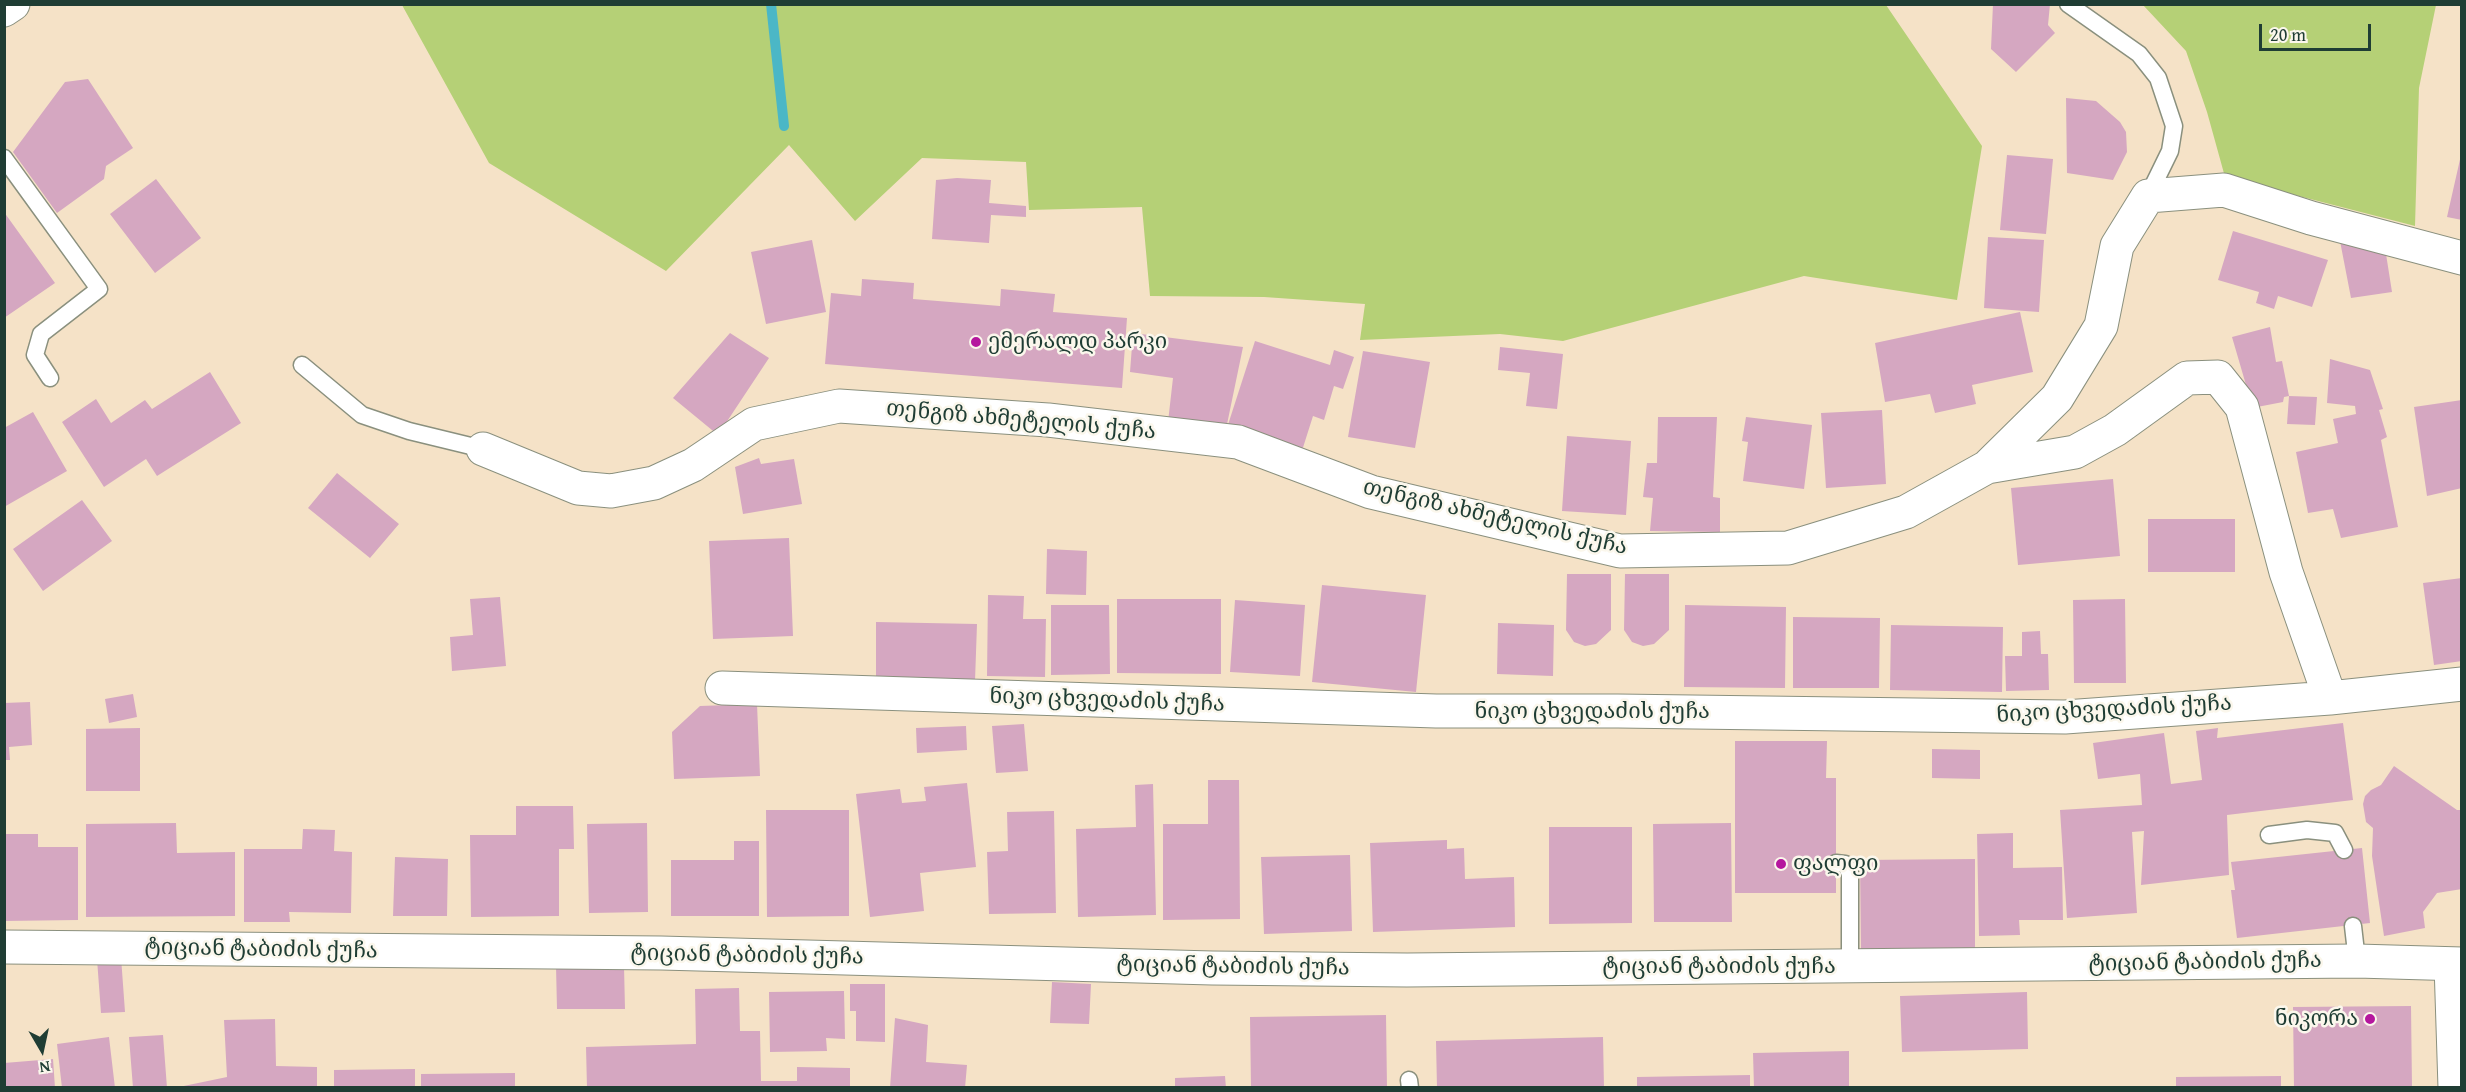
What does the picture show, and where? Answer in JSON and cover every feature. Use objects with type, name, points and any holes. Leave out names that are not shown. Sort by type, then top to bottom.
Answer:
[{"type":"street","points":[[4,10],[13,4]]},
{"type":"street","points":[[2148,196],[2224,190],[2311,218],[2462,258]]},
{"type":"street","name":"თენგიზ ახმეტელის ქუჩა","points":[[483,449],[578,488],[611,491],[654,483],[693,465],[754,424],[838,406],[1048,420],[1238,442],[1371,492],[1620,551],[1788,548],[1906,512],[1987,467],[2057,398],[2101,326],[2117,246],[2148,196]]},
{"type":"street","points":[[1987,467],[2075,452],[2115,430],[2187,378],[2218,377],[2242,407],[2286,572],[2330,698]]},
{"type":"street","name":"ნიკო ცხვედაძის ქუჩა","points":[[722,688],[1436,711],[2065,717],[2330,698],[2462,684]]},
{"type":"street","name":"ტიციან ტაბიძის ქუჩა","points":[[4,947],[661,953],[1407,970],[2357,961],[2456,964]]},
{"type":"street","points":[[2455,1088],[2456,964]]},
{"type":"lane","points":[[2068,4],[2139,54],[2158,78],[2174,126],[2169,151],[2148,196]]},
{"type":"lane","points":[[4,158],[99,289],[41,334],[35,355],[50,378]]},
{"type":"lane","points":[[302,365],[362,415],[408,431],[483,449]]},
{"type":"lane","points":[[2269,835],[2307,830],[2335,833],[2344,850]]},
{"type":"lane","points":[[1836,863],[1845,864],[1850,873],[1850,966]]},
{"type":"lane","points":[[2353,926],[2357,961]]},
{"type":"green space","points":[[402,5],[1886,5],[1982,146],[1957,300],[1804,276],[1563,341],[1500,334],[1360,340],[1365,304],[1264,297],[1150,296],[1142,207],[1029,210],[1026,162],[922,158],[855,221],[789,145],[666,271],[489,163]]},
{"type":"green space","points":[[2143,5],[2436,5],[2419,88],[2415,226],[2225,177],[2207,112],[2186,51]]},
{"type":"building","points":[[1993,4],[2050,4],[2048,25],[2055,33],[2016,72],[1991,49]]},
{"type":"building","points":[[88,79],[133,148],[106,166],[104,179],[57,213],[13,152],[65,82]]},
{"type":"building","points":[[2066,98],[2096,101],[2120,122],[2126,132],[2127,152],[2113,180],[2067,173]]},
{"type":"building","points":[[2007,155],[2053,159],[2046,234],[2000,230]]},
{"type":"building","points":[[2462,155],[2462,220],[2447,217]]},
{"type":"building","points":[[957,178],[991,180],[989,203],[1026,206],[1026,217],[991,215],[989,243],[932,239],[936,180]]},
{"type":"building","points":[[156,179],[201,238],[155,273],[110,214]]},
{"type":"building","points":[[4,212],[55,283],[4,318]]},
{"type":"building","points":[[2233,231],[2328,260],[2312,307],[2278,296],[2274,309],[2256,303],[2259,292],[2218,280]]},
{"type":"building","points":[[1988,237],[2044,240],[2039,312],[1984,308]]},
{"type":"building","points":[[812,240],[826,312],[766,324],[751,252]]},
{"type":"building","points":[[2340,241],[2386,254],[2392,292],[2351,298]]},
{"type":"building","name":"ემერალდ პარკი","points":[[862,279],[914,283],[913,299],[1000,306],[1001,289],[1055,294],[1053,312],[1127,318],[1122,388],[825,364],[831,293],[861,296]]},
{"type":"building","points":[[2020,312],[2033,372],[1972,385],[1976,404],[1935,413],[1930,394],[1885,402],[1875,343]]},
{"type":"building","points":[[2270,327],[2276,362],[2282,361],[2289,396],[2284,397],[2283,402],[2257,407],[2251,402],[2232,337]]},
{"type":"building","points":[[730,333],[769,358],[718,435],[673,398]]},
{"type":"building","points":[[1133,333],[1243,347],[1225,434],[1168,422],[1173,378],[1130,372]]},
{"type":"building","points":[[1255,341],[1330,365],[1334,350],[1354,357],[1343,389],[1334,386],[1324,420],[1313,416],[1300,457],[1225,434]]},
{"type":"building","points":[[1500,347],[1563,354],[1557,409],[1526,406],[1530,373],[1498,370]]},
{"type":"building","points":[[1363,351],[1430,362],[1415,448],[1348,437]]},
{"type":"building","points":[[2330,359],[2370,370],[2383,409],[2379,410],[2387,437],[2381,440],[2398,527],[2341,538],[2333,509],[2308,513],[2296,452],[2338,443],[2333,419],[2356,414],[2355,406],[2327,403]]},
{"type":"building","points":[[210,372],[241,423],[157,476],[146,459],[104,487],[62,422],[96,399],[111,423],[145,400],[152,409]]},
{"type":"building","points":[[2289,396],[2317,397],[2315,425],[2287,424]]},
{"type":"building","points":[[2462,400],[2462,488],[2427,496],[2414,407]]},
{"type":"building","points":[[1882,410],[1886,484],[1826,488],[1821,413]]},
{"type":"building","points":[[33,412],[67,471],[4,507],[4,428]]},
{"type":"building","points":[[1658,417],[1717,417],[1713,497],[1720,498],[1720,532],[1650,531],[1653,498],[1643,497],[1647,463],[1657,463]]},
{"type":"building","points":[[1746,417],[1812,425],[1804,489],[1743,481],[1748,442],[1742,441]]},
{"type":"building","points":[[1567,436],[1631,441],[1626,515],[1562,511]]},
{"type":"building","points":[[759,458],[761,464],[794,459],[802,504],[743,514],[735,467]]},
{"type":"building","points":[[337,473],[399,524],[370,558],[308,508]]},
{"type":"building","points":[[2113,479],[2120,556],[2018,565],[2011,488]]},
{"type":"building","points":[[82,500],[112,541],[43,591],[13,549]]},
{"type":"building","points":[[2148,519],[2235,519],[2235,572],[2148,572]]},
{"type":"building","points":[[789,538],[793,636],[713,639],[709,541]]},
{"type":"building","points":[[1047,549],[1087,551],[1086,595],[1046,594]]},
{"type":"building","points":[[1567,574],[1611,574],[1611,630],[1596,644],[1585,646],[1574,642],[1566,630]]},
{"type":"building","points":[[1625,574],[1669,574],[1669,630],[1654,644],[1643,646],[1632,642],[1624,630]]},
{"type":"building","points":[[2462,578],[2462,661],[2434,665],[2423,583]]},
{"type":"building","points":[[1322,585],[1426,595],[1416,692],[1312,682]]},
{"type":"building","points":[[988,595],[1024,596],[1023,619],[1046,619],[1045,677],[987,676]]},
{"type":"building","points":[[500,597],[506,666],[452,671],[450,637],[473,635],[470,599]]},
{"type":"building","points":[[1117,599],[1221,599],[1221,674],[1117,673]]},
{"type":"building","points":[[2125,599],[2126,683],[2074,683],[2073,600]]},
{"type":"building","points":[[1235,600],[1305,605],[1300,676],[1230,672]]},
{"type":"building","points":[[1051,605],[1109,605],[1110,674],[1051,675]]},
{"type":"building","points":[[1685,605],[1786,607],[1785,688],[1684,687]]},
{"type":"building","points":[[1793,617],[1880,618],[1879,688],[1793,688]]},
{"type":"building","points":[[876,622],[977,624],[975,681],[876,680]]},
{"type":"building","points":[[1498,623],[1554,625],[1553,676],[1497,674]]},
{"type":"building","points":[[1891,625],[2003,627],[2002,692],[1890,690]]},
{"type":"building","points":[[2040,631],[2041,654],[2048,654],[2049,690],[2006,691],[2005,656],[2022,656],[2022,632]]},
{"type":"building","points":[[133,694],[137,717],[109,723],[105,699]]},
{"type":"building","points":[[30,702],[32,745],[9,747],[10,760],[4,760],[4,703]]},
{"type":"building","points":[[757,704],[760,776],[674,779],[672,732],[700,706]]},
{"type":"building","points":[[2343,723],[2353,800],[2227,815],[2229,875],[2141,885],[2144,831],[2132,832],[2137,913],[2067,918],[2060,810],[2142,805],[2140,774],[2098,779],[2093,743],[2164,733],[2171,784],[2202,780],[2196,731],[2218,728],[2217,738]]},
{"type":"building","points":[[1024,724],[1028,771],[996,773],[992,726]]},
{"type":"building","points":[[966,726],[967,750],[917,753],[916,728]]},
{"type":"building","points":[[140,728],[140,791],[86,791],[86,729]]},
{"type":"building","points":[[1735,741],[1827,741],[1826,778],[1836,778],[1836,893],[1735,893]]},
{"type":"building","points":[[1932,749],[1980,750],[1980,779],[1932,778]]},
{"type":"building","points":[[2394,766],[2457,810],[2462,810],[2462,889],[2437,893],[2423,912],[2425,928],[2384,936],[2372,856],[2373,828],[2366,822],[2363,804],[2365,796],[2381,785]]},
{"type":"building","points":[[1208,780],[1239,780],[1240,919],[1163,920],[1163,824],[1208,824]]},
{"type":"building","points":[[967,783],[976,867],[920,873],[924,911],[870,917],[856,794],[900,789],[902,803],[926,801],[924,787]]},
{"type":"building","points":[[1153,784],[1156,915],[1078,917],[1076,829],[1136,827],[1135,785]]},
{"type":"building","points":[[516,806],[573,806],[574,849],[559,849],[559,916],[471,917],[470,835],[516,835]]},
{"type":"building","points":[[766,810],[849,810],[849,916],[767,917]]},
{"type":"building","points":[[1054,811],[1056,913],[989,914],[987,852],[1008,851],[1007,812]]},
{"type":"building","points":[[176,823],[177,853],[235,852],[235,916],[86,917],[86,824]]},
{"type":"building","points":[[647,823],[648,912],[589,913],[587,824]]},
{"type":"building","points":[[1731,823],[1732,922],[1654,922],[1653,824]]},
{"type":"building","points":[[1549,827],[1632,827],[1632,923],[1549,924]]},
{"type":"building","points":[[303,829],[335,830],[334,851],[352,852],[351,913],[289,912],[290,922],[244,922],[244,849],[302,849]]},
{"type":"building","points":[[2013,833],[2013,868],[2062,867],[2063,920],[2019,920],[2020,935],[1979,936],[1977,834]]},
{"type":"building","points":[[4,834],[38,834],[38,847],[78,847],[78,920],[4,921]]},
{"type":"building","points":[[1447,840],[1447,849],[1464,848],[1465,879],[1514,877],[1515,927],[1373,932],[1370,843]]},
{"type":"building","points":[[734,841],[759,841],[759,916],[671,916],[671,860],[734,860]]},
{"type":"building","points":[[2362,848],[2370,923],[2237,938],[2231,890],[2235,890],[2231,862]]},
{"type":"building","points":[[1350,855],[1352,931],[1264,934],[1261,857]]},
{"type":"building","points":[[395,857],[448,859],[447,916],[393,916]]},
{"type":"building","points":[[1975,859],[1975,951],[1861,952],[1860,860]]},
{"type":"building","points":[[121,957],[125,1012],[101,1013],[97,959]]},
{"type":"building","points":[[556,966],[624,966],[625,1009],[557,1009]]},
{"type":"building","points":[[1052,982],[1091,984],[1089,1024],[1050,1023]]},
{"type":"building","points":[[850,984],[885,984],[885,1042],[856,1041],[856,1011],[850,1011]]},
{"type":"building","points":[[739,988],[740,1031],[760,1031],[761,1081],[797,1081],[797,1067],[850,1068],[850,1088],[587,1088],[586,1047],[696,1044],[695,989]]},
{"type":"building","points":[[844,991],[845,1039],[826,1038],[827,1051],[770,1052],[769,992]]},
{"type":"building","points":[[2027,992],[2028,1049],[1902,1052],[1900,996]]},
{"type":"building","points":[[2411,1006],[2412,1088],[2294,1088],[2293,1007]]},
{"type":"building","points":[[1386,1015],[1387,1088],[1251,1088],[1250,1017]]},
{"type":"building","points":[[895,1018],[928,1025],[926,1062],[967,1065],[965,1088],[890,1088]]},
{"type":"building","points":[[275,1019],[276,1066],[317,1067],[317,1088],[174,1088],[227,1077],[224,1020]]},
{"type":"building","points":[[163,1035],[167,1088],[133,1088],[129,1037]]},
{"type":"building","points":[[109,1037],[115,1088],[62,1088],[57,1044]]},
{"type":"building","points":[[1603,1037],[1604,1088],[1437,1088],[1436,1041]]},
{"type":"building","points":[[1849,1051],[1849,1088],[1754,1088],[1753,1053]]},
{"type":"building","points":[[53,1059],[55,1088],[4,1088],[4,1063]]},
{"type":"building","points":[[415,1069],[415,1088],[334,1088],[334,1070]]},
{"type":"building","points":[[515,1073],[515,1088],[421,1088],[421,1074]]},
{"type":"building","points":[[1750,1075],[1750,1088],[1637,1088],[1637,1077]]},
{"type":"building","points":[[1225,1076],[1226,1088],[1175,1088],[1175,1078]]},
{"type":"building","points":[[2281,1076],[2281,1088],[2176,1088],[2176,1077]]},
{"type":"waterway","points":[[771,4],[784,126]]},
{"type":"place","name":"ემერალდ პარკი","points":[[976,342]]},
{"type":"place","name":"ფალფი","points":[[1781,864]]},
{"type":"place","name":"ნიკორა","points":[[2370,1019]]}]
